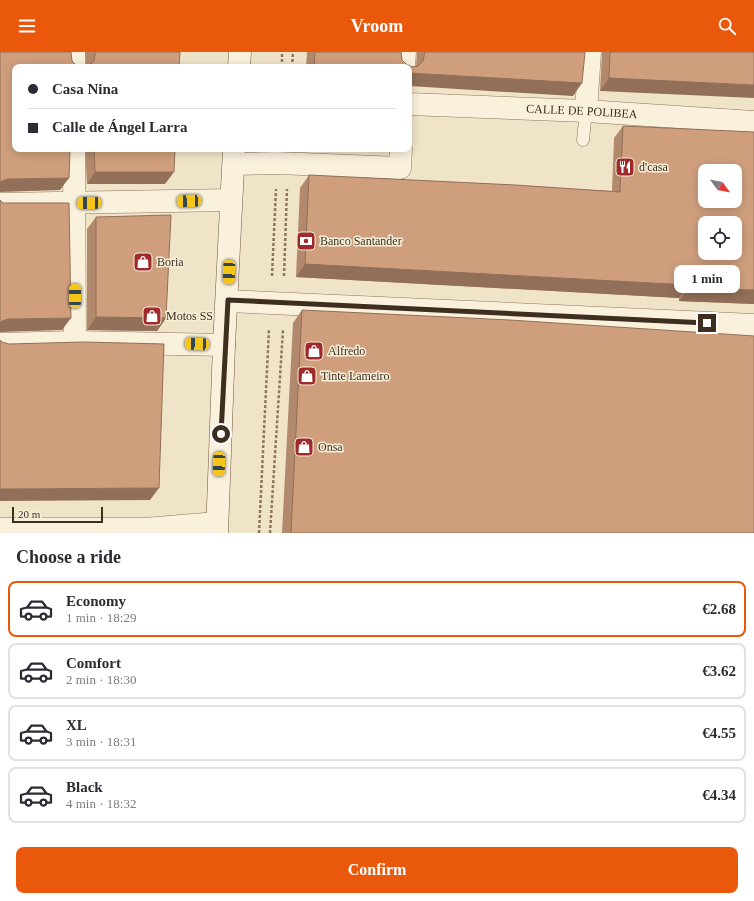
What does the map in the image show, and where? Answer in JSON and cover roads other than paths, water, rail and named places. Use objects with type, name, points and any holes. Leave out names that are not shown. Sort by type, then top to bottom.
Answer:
[{"type":"street","points":[[74,52],[74,64]]},
{"type":"street","points":[[239,64],[240,52]]},
{"type":"street","points":[[404,52],[404,64]]},
{"type":"street","points":[[586,111],[590,52]]},
{"type":"street","name":"CALLE DE POLIBEA","points":[[412,104],[586,111],[754,122]]},
{"type":"street","points":[[74,152],[75,342]]},
{"type":"street","points":[[1,530],[217,528],[224,345],[228,300],[234,156],[277,163],[400,159]]},
{"type":"street","points":[[0,204],[231,200]]},
{"type":"street","points":[[228,300],[754,325]]},
{"type":"street","points":[[0,344],[75,342],[224,345]]},
{"type":"lane","points":[[583,140],[586,111]]},
{"type":"place","name":"d'casa","points":[[625,167]]},
{"type":"place","name":"Banco Santander","points":[[306,241]]},
{"type":"place","name":"Boria","points":[[143,262]]},
{"type":"place","name":"Motos SS","points":[[152,316]]},
{"type":"place","name":"Alfredo","points":[[314,351]]},
{"type":"place","name":"Tinte Lameiro","points":[[307,376]]},
{"type":"place","name":"Onsa","points":[[304,447]]}]
